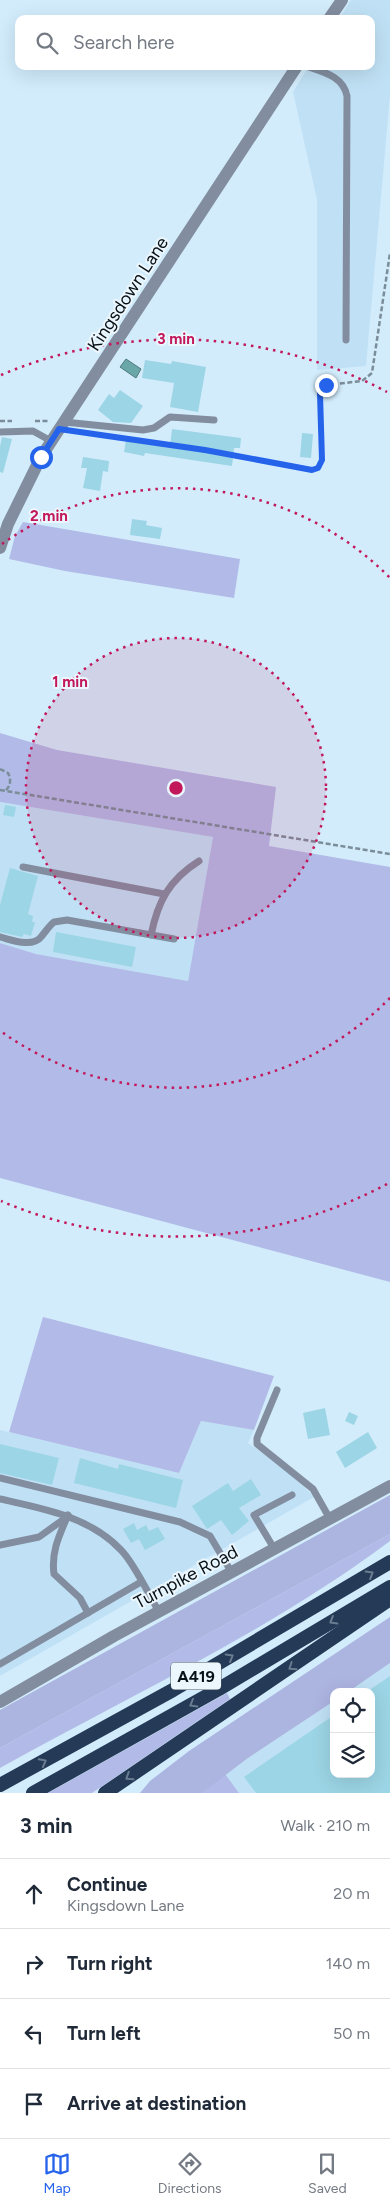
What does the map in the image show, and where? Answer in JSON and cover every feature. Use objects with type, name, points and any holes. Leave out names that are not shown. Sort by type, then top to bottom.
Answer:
[{"type":"highway","name":"A419","points":[[0,1785],[173,1690],[390,1562]]},
{"type":"highway","name":"A419","points":[[33,1793],[219,1689],[390,1587]]},
{"type":"highway","name":"A419","points":[[105,1793],[390,1599]]},
{"type":"street","points":[[332,15],[342,0]]},
{"type":"street","name":"Kingsdown Lane","points":[[0,548],[8,524],[29,477],[51,441],[293,70]]},
{"type":"street","name":"Turnpike Road","points":[[0,1702],[159,1612],[331,1520],[390,1486]]},
{"type":"lane","points":[[315,70],[338,80],[343,85],[347,96],[346,340]]},
{"type":"lane","points":[[64,422],[144,430],[154,428],[170,417],[214,420]]},
{"type":"lane","points":[[0,432],[33,431],[51,441]]},
{"type":"lane","points":[[151,935],[159,902],[164,894],[199,861]]},
{"type":"lane","points":[[23,867],[164,894]]},
{"type":"lane","points":[[0,937],[20,942],[31,942],[40,938],[54,922],[66,920],[174,939]]},
{"type":"lane","points":[[277,1390],[257,1438],[257,1444],[313,1489],[331,1520]]},
{"type":"lane","points":[[0,1478],[180,1522],[210,1536],[232,1573]]},
{"type":"lane","points":[[274,1550],[254,1515],[292,1495]]},
{"type":"lane","points":[[0,1499],[68,1515],[90,1526],[122,1550],[159,1612]]},
{"type":"lane","points":[[0,1545],[38,1538],[57,1526],[68,1515]]},
{"type":"lane","points":[[68,1515],[56,1543],[52,1559],[54,1574],[80,1598],[88,1613]]},
{"type":"lane","points":[[0,1664],[141,1582]]},
{"type":"path","points":[[139,440],[308,469],[318,468],[322,460],[320,394],[322,388],[326,385],[362,381],[372,373],[390,253]]},
{"type":"path","points":[[0,769],[10,776],[10,784],[4,791]]},
{"type":"path","points":[[0,790],[390,854]]},
{"type":"shaded area","points":[[351,0],[390,0],[390,96],[366,366],[317,370],[317,200],[293,92],[307,70],[375,70],[375,15],[342,15]]},
{"type":"shaded area","points":[[126,359],[141,369],[136,378],[120,367]]},
{"type":"shaded area","points":[[23,522],[240,559],[234,598],[65,571],[9,559],[15,536]]},
{"type":"shaded area","points":[[0,733],[57,750],[276,787],[269,846],[390,867],[390,1282],[0,1178],[0,943],[36,954],[188,981],[213,837],[0,802]]},
{"type":"shaded area","points":[[0,802],[213,837],[188,981],[36,954],[0,943]]},
{"type":"shaded area","points":[[43,1317],[274,1376],[254,1430],[201,1421],[179,1473],[9,1432]]},
{"type":"shaded area","points":[[201,1421],[254,1430],[248,1443],[289,1471],[314,1497],[0,1676],[0,1430],[179,1473]]},
{"type":"shaded area","points":[[390,1495],[390,1534],[0,1748],[0,1710]]},
{"type":"shaded area","points":[[390,1534],[390,1541],[344,1574],[297,1604],[199,1661],[0,1768],[0,1748]]},
{"type":"shaded area","points":[[390,1617],[390,1663],[354,1688],[330,1688],[330,1704],[248,1758],[202,1793],[140,1793],[150,1781],[189,1751]]},
{"type":"shaded area","points":[[390,1663],[390,1793],[202,1793],[248,1758],[330,1704],[330,1778],[375,1778],[375,1688],[354,1688]]},
{"type":"shaded area","points":[[227,1693],[230,1699],[92,1793],[48,1793]]},
{"type":"shaded area","points":[[225,1774],[239,1793],[202,1793]]},
{"type":"building","points":[[145,360],[171,364],[172,361],[206,367],[198,412],[170,407],[174,383],[142,378]]},
{"type":"building","points":[[120,390],[143,406],[131,423],[113,422],[98,410],[109,394],[114,398]]},
{"type":"building","points":[[172,429],[241,438],[240,448],[234,448],[232,466],[145,453],[144,456],[124,452],[126,440],[170,446]]},
{"type":"building","points":[[302,433],[313,434],[311,458],[300,457]]},
{"type":"building","points":[[2,437],[12,439],[3,473],[0,472]]},
{"type":"building","points":[[83,457],[109,461],[108,472],[103,471],[100,491],[83,488],[87,468],[81,468]]},
{"type":"building","points":[[132,519],[147,521],[146,525],[162,528],[160,539],[130,535]]},
{"type":"building","points":[[5,805],[16,807],[14,817],[3,815]]},
{"type":"building","points":[[10,868],[38,876],[28,914],[33,916],[32,922],[35,922],[31,936],[24,934],[22,937],[0,932],[0,905]]},
{"type":"building","points":[[56,932],[136,947],[132,967],[53,952]]},
{"type":"building","points":[[325,1408],[330,1435],[308,1439],[303,1413]]},
{"type":"building","points":[[349,1412],[358,1416],[354,1425],[345,1421]]},
{"type":"building","points":[[368,1432],[377,1448],[345,1468],[336,1452]]},
{"type":"building","points":[[0,1444],[59,1458],[52,1485],[0,1473]]},
{"type":"building","points":[[80,1458],[118,1469],[119,1464],[183,1480],[176,1508],[74,1483]]},
{"type":"building","points":[[251,1479],[261,1495],[239,1508],[249,1521],[232,1535],[221,1520],[207,1529],[192,1506],[228,1483],[233,1491]]},
{"type":"building","points":[[134,1523],[137,1530],[146,1525],[149,1531],[158,1527],[165,1539],[145,1550],[139,1539],[131,1543],[123,1529]]},
{"type":"building","points":[[390,1676],[390,1793],[256,1793],[244,1777],[330,1718],[330,1778],[375,1778],[375,1688],[372,1688]]},
{"type":"route","points":[[41,457],[59,429],[205,450],[312,470],[318,468],[322,460],[320,394],[322,388],[326,385]]}]
